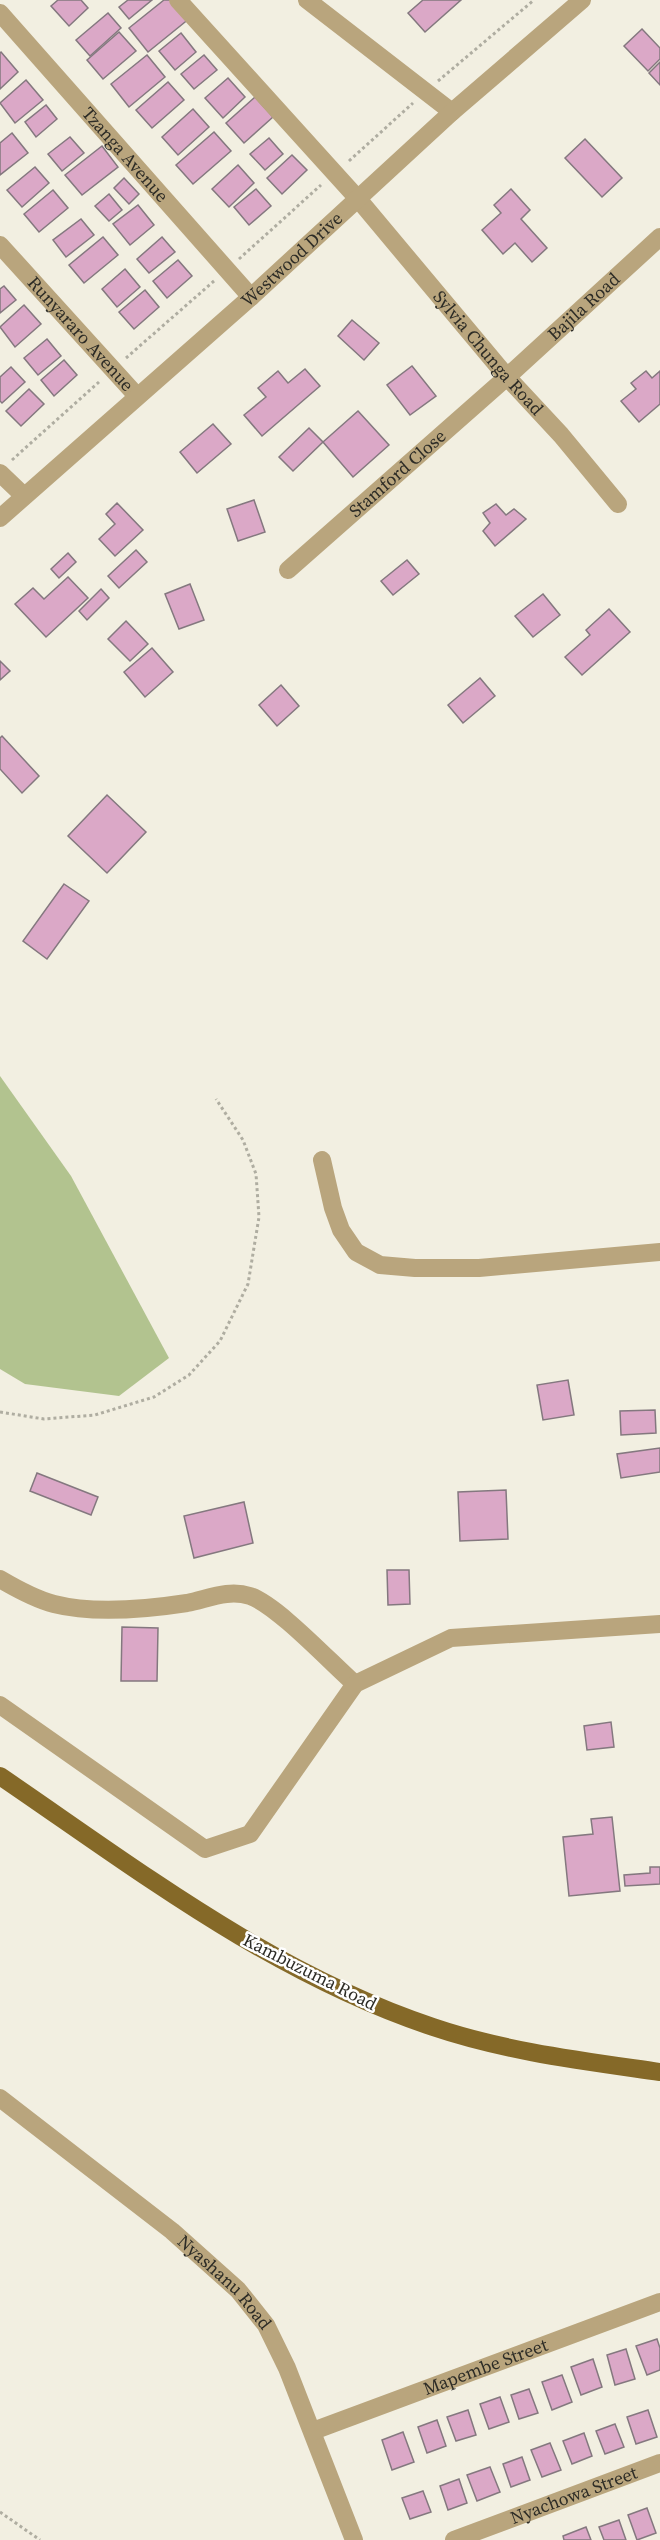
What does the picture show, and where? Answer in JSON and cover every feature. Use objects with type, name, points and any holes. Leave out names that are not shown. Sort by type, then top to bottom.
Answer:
[{"type":"main road","name":"Kambuzuma Road","points":[[0,1776],[223,1927],[301,1971],[384,2010],[435,2028],[506,2047],[660,2072]]},
{"type":"street","name":"Sylvia Chunga Road","points":[[178,0],[358,200],[507,377],[561,435],[618,504]]},
{"type":"street","points":[[307,0],[330,7],[452,112]]},
{"type":"street","name":"Westwood Drive","points":[[0,518],[23,495],[251,297],[452,112],[582,0]]},
{"type":"street","name":"Tzanga Avenue","points":[[0,13],[251,297]]},
{"type":"street","name":"Bajila Road","points":[[507,377],[660,237]]},
{"type":"street","name":"Runyararo Avenue","points":[[0,245],[137,396]]},
{"type":"street","name":"Stamford Close","points":[[288,570],[507,377]]},
{"type":"street","points":[[0,473],[23,495]]},
{"type":"street","points":[[322,1160],[333,1208],[341,1230],[356,1252],[380,1265],[415,1268],[479,1268],[660,1252]]},
{"type":"street","points":[[0,1579],[27,1594],[55,1604],[95,1609],[166,1605],[226,1593],[249,1596],[269,1606],[355,1684]]},
{"type":"street","points":[[0,1705],[205,1849],[250,1834],[355,1684],[452,1638],[660,1624]]},
{"type":"street","name":"Nyashanu Road","points":[[0,2098],[172,2231],[238,2290],[266,2325],[287,2368],[354,2540]]},
{"type":"street","name":"Mapembe Street","points":[[313,2431],[660,2302]]},
{"type":"street","name":"Nyachowa Street","points":[[454,2540],[660,2463]]},
{"type":"path","points":[[426,91],[534,0]]},
{"type":"path","points":[[0,1412],[44,1419],[95,1415],[154,1397],[189,1376],[220,1341],[248,1284],[259,1217],[256,1174],[243,1140],[216,1099]]},
{"type":"path","points":[[0,2512],[40,2540]]},
{"type":"green space","points":[[0,1076],[71,1176],[169,1358],[119,1396],[25,1384],[0,1369]]},
{"type":"building","points":[[58,0],[81,0],[88,8],[69,26],[51,6]]},
{"type":"building","points":[[128,0],[152,0],[129,19],[119,7]]},
{"type":"building","points":[[164,0],[171,0],[190,18],[148,52],[129,28]]},
{"type":"building","points":[[423,0],[461,0],[425,32],[408,13]]},
{"type":"building","points":[[108,13],[121,28],[90,56],[76,40]]},
{"type":"building","points":[[642,29],[660,48],[660,59],[648,71],[624,46]]},
{"type":"building","points":[[119,32],[136,51],[103,79],[87,60]]},
{"type":"building","points":[[181,33],[196,52],[175,70],[159,51]]},
{"type":"building","points":[[0,53],[18,72],[0,89]]},
{"type":"building","points":[[147,55],[165,77],[129,107],[111,84]]},
{"type":"building","points":[[204,55],[217,70],[194,89],[181,74]]},
{"type":"building","points":[[660,62],[660,85],[649,73]]},
{"type":"building","points":[[228,78],[245,97],[223,118],[205,98]]},
{"type":"building","points":[[26,80],[43,100],[15,123],[0,103]]},
{"type":"building","points":[[168,82],[184,100],[152,128],[136,110]]},
{"type":"building","points":[[255,97],[273,117],[244,143],[226,123]]},
{"type":"building","points":[[46,105],[57,119],[36,137],[25,122]]},
{"type":"building","points":[[193,109],[209,127],[178,155],[162,137]]},
{"type":"building","points":[[214,132],[231,151],[193,184],[176,165]]},
{"type":"building","points":[[12,133],[28,153],[0,175],[0,143]]},
{"type":"building","points":[[70,137],[84,153],[62,171],[48,154]]},
{"type":"building","points":[[269,138],[283,154],[265,170],[250,154]]},
{"type":"building","points":[[585,139],[622,178],[602,197],[565,158]]},
{"type":"building","points":[[102,146],[118,167],[82,195],[65,175]]},
{"type":"building","points":[[292,155],[307,170],[282,194],[267,178]]},
{"type":"building","points":[[238,165],[254,183],[229,207],[212,189]]},
{"type":"building","points":[[35,167],[49,183],[22,207],[7,190]]},
{"type":"building","points":[[124,178],[139,194],[129,204],[114,188]]},
{"type":"building","points":[[256,189],[271,206],[249,225],[234,207]]},
{"type":"building","points":[[511,189],[530,210],[521,219],[547,248],[532,262],[515,243],[503,254],[482,230],[501,213],[494,205]]},
{"type":"building","points":[[53,190],[68,208],[39,232],[24,214]]},
{"type":"building","points":[[109,194],[122,210],[109,221],[95,206]]},
{"type":"building","points":[[138,205],[154,225],[130,245],[113,224]]},
{"type":"building","points":[[81,219],[94,235],[66,257],[53,240]]},
{"type":"building","points":[[103,237],[118,255],[84,283],[69,265]]},
{"type":"building","points":[[162,237],[175,252],[149,273],[137,259]]},
{"type":"building","points":[[178,260],[192,276],[167,298],[153,281]]},
{"type":"building","points":[[125,269],[140,287],[117,307],[102,289]]},
{"type":"building","points":[[4,286],[16,300],[0,313],[0,289]]},
{"type":"building","points":[[145,290],[159,307],[134,329],[119,312]]},
{"type":"building","points":[[24,305],[41,324],[15,347],[0,327]]},
{"type":"building","points":[[352,320],[379,343],[364,360],[338,336]]},
{"type":"building","points":[[47,339],[61,356],[38,375],[24,358]]},
{"type":"building","points":[[64,360],[77,375],[54,396],[41,380]]},
{"type":"building","points":[[412,366],[436,396],[410,415],[387,385]]},
{"type":"building","points":[[11,367],[25,382],[2,403],[0,401],[0,377]]},
{"type":"building","points":[[305,369],[320,386],[262,436],[244,415],[266,397],[258,388],[278,371],[288,383]]},
{"type":"building","points":[[646,371],[652,378],[660,371],[660,404],[639,422],[621,401],[636,389],[631,383]]},
{"type":"building","points":[[29,389],[44,404],[21,426],[6,411]]},
{"type":"building","points":[[358,411],[389,445],[353,477],[323,442]]},
{"type":"building","points":[[213,424],[231,444],[197,473],[180,452]]},
{"type":"building","points":[[309,428],[323,442],[293,471],[279,457]]},
{"type":"building","points":[[254,500],[265,532],[238,541],[227,509]]},
{"type":"building","points":[[117,503],[143,530],[115,556],[99,539],[115,524],[106,514]]},
{"type":"building","points":[[496,504],[506,515],[514,509],[526,519],[495,546],[483,531],[490,523],[483,513]]},
{"type":"building","points":[[136,550],[147,562],[119,588],[108,576]]},
{"type":"building","points":[[68,553],[76,562],[59,578],[51,569]]},
{"type":"building","points":[[407,560],[419,574],[393,595],[381,581]]},
{"type":"building","points":[[68,577],[88,598],[46,637],[15,604],[33,588],[44,599]]},
{"type":"building","points":[[190,584],[204,620],[179,629],[165,594]]},
{"type":"building","points":[[101,589],[109,598],[87,620],[79,611]]},
{"type":"building","points":[[543,594],[560,615],[533,637],[515,616]]},
{"type":"building","points":[[609,609],[630,632],[582,675],[565,657],[590,635],[586,630]]},
{"type":"building","points":[[126,621],[148,644],[130,661],[108,639]]},
{"type":"building","points":[[152,648],[173,672],[145,697],[124,672]]},
{"type":"building","points":[[0,661],[10,671],[0,680]]},
{"type":"building","points":[[480,678],[495,696],[463,723],[448,705]]},
{"type":"building","points":[[281,685],[299,706],[277,726],[259,705]]},
{"type":"building","points":[[2,736],[39,776],[22,793],[0,769],[0,738]]},
{"type":"building","points":[[107,795],[146,832],[107,873],[68,836]]},
{"type":"building","points":[[64,884],[89,901],[47,959],[23,941]]},
{"type":"building","points":[[568,1380],[574,1415],[543,1420],[537,1385]]},
{"type":"building","points":[[655,1410],[656,1433],[621,1435],[620,1411]]},
{"type":"building","points":[[660,1448],[660,1472],[621,1478],[617,1454]]},
{"type":"building","points":[[37,1473],[98,1497],[91,1515],[30,1491]]},
{"type":"building","points":[[506,1490],[508,1539],[460,1541],[458,1492]]},
{"type":"building","points":[[244,1502],[253,1543],[194,1558],[184,1516]]},
{"type":"building","points":[[387,1570],[409,1570],[410,1604],[388,1605]]},
{"type":"building","points":[[122,1627],[158,1628],[157,1681],[121,1681]]},
{"type":"building","points":[[611,1722],[614,1747],[587,1750],[584,1726]]},
{"type":"building","points":[[612,1817],[620,1891],[569,1896],[563,1837],[593,1834],[591,1819]]},
{"type":"building","points":[[650,1867],[660,1867],[660,1884],[625,1886],[624,1875],[650,1873]]},
{"type":"building","points":[[657,2339],[660,2348],[660,2370],[647,2375],[636,2346]]},
{"type":"building","points":[[626,2349],[635,2379],[615,2385],[607,2355]]},
{"type":"building","points":[[593,2359],[602,2387],[581,2395],[571,2367]]},
{"type":"building","points":[[562,2375],[572,2402],[552,2410],[542,2382]]},
{"type":"building","points":[[529,2389],[538,2413],[519,2419],[511,2395]]},
{"type":"building","points":[[500,2397],[509,2422],[489,2429],[480,2404]]},
{"type":"building","points":[[468,2410],[476,2435],[456,2441],[447,2417]]},
{"type":"building","points":[[648,2410],[657,2437],[636,2444],[627,2417]]},
{"type":"building","points":[[437,2420],[446,2446],[427,2453],[418,2427]]},
{"type":"building","points":[[615,2424],[624,2447],[605,2454],[596,2431]]},
{"type":"building","points":[[403,2432],[414,2462],[392,2470],[382,2440]]},
{"type":"building","points":[[584,2433],[592,2456],[572,2464],[563,2441]]},
{"type":"building","points":[[550,2443],[561,2470],[542,2477],[531,2450]]},
{"type":"building","points":[[522,2457],[530,2480],[511,2487],[503,2464]]},
{"type":"building","points":[[490,2467],[500,2492],[477,2501],[467,2475]]},
{"type":"building","points":[[459,2479],[467,2503],[448,2510],[440,2486]]},
{"type":"building","points":[[423,2491],[431,2512],[410,2519],[402,2498]]},
{"type":"building","points":[[647,2508],[656,2533],[637,2540],[628,2515]]},
{"type":"building","points":[[619,2520],[626,2540],[604,2540],[599,2527]]},
{"type":"building","points":[[586,2527],[591,2540],[564,2540],[563,2536]]}]
